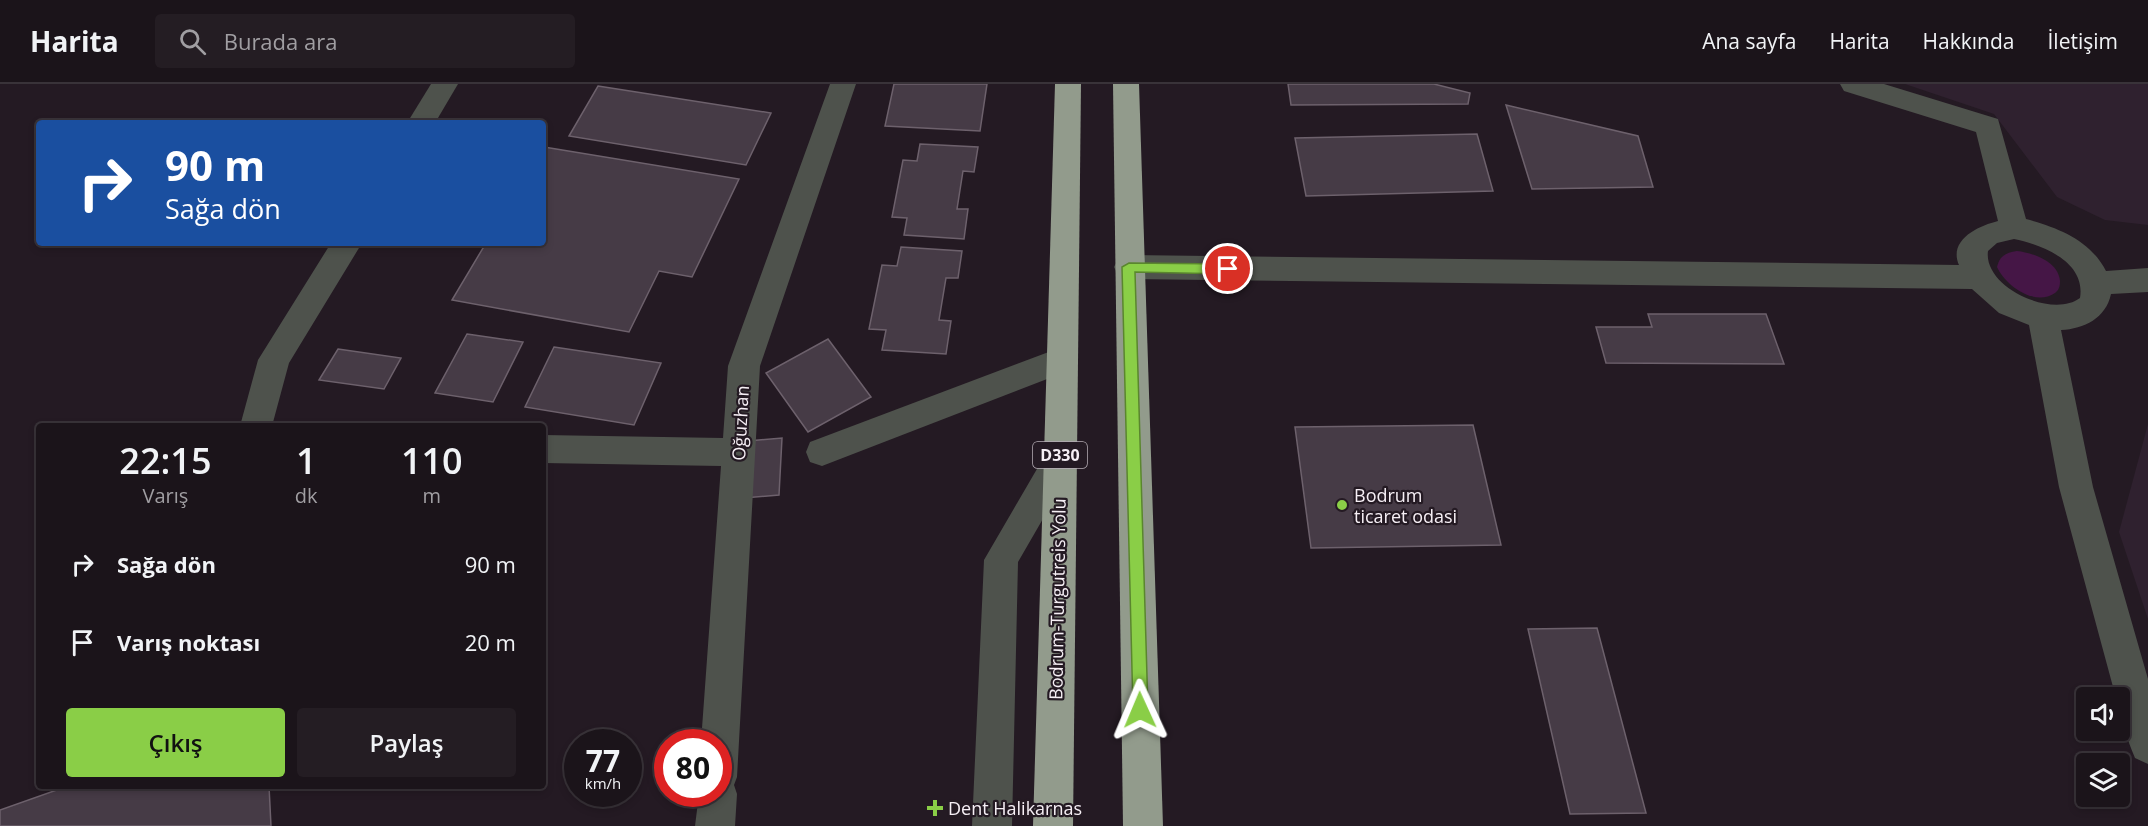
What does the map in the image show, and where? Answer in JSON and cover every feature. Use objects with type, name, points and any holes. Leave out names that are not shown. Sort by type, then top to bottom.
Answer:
[{"type":"highway","name":"Bodrum-Turgutreis Yolu","points":[[1053,826],[1068,84]]},
{"type":"highway","points":[[1126,84],[1143,826]]},
{"type":"street","points":[[423,120],[445,84]]},
{"type":"street","name":"Oğuzhan","points":[[721,729],[744,366],[843,84]]},
{"type":"street","points":[[1853,84],[1988,126],[2014,228]]},
{"type":"street","points":[[2014,228],[2035,232],[2056,240],[2074,252],[2089,267],[2097,283],[2097,297],[2091,308],[2079,316],[2062,319],[2043,318],[2005,303],[1989,291],[1972,262],[1973,248],[1981,237],[1995,230],[2014,228]]},
{"type":"street","points":[[257,423],[274,360],[345,246]]},
{"type":"street","points":[[1129,267],[1979,277]]},
{"type":"street","points":[[2097,283],[2148,280]]},
{"type":"street","points":[[2043,318],[2076,487],[2148,745]]},
{"type":"street","points":[[822,452],[1062,360]]},
{"type":"street","points":[[546,449],[739,452]]},
{"type":"street","points":[[992,826],[1001,560],[1060,460]]},
{"type":"street","points":[[716,826],[717,807]]},
{"type":"shaded area","points":[[1905,84],[2148,84],[2148,225],[2105,220],[2057,197],[1994,114]]},
{"type":"shaded area","points":[[2017,251],[2044,259],[2055,268],[2060,281],[2056,292],[2047,297],[2030,296],[2006,281],[1997,267],[1998,263],[2004,255]]},
{"type":"shaded area","points":[[2148,424],[2148,619],[2119,532]]},
{"type":"building","points":[[894,84],[987,84],[980,131],[885,126]]},
{"type":"building","points":[[1288,84],[1434,84],[1470,93],[1468,104],[1291,105]]},
{"type":"building","points":[[598,86],[771,113],[746,165],[569,136]]},
{"type":"building","points":[[1506,105],[1638,136],[1653,187],[1532,189]]},
{"type":"building","points":[[1477,134],[1493,191],[1306,196],[1295,138]]},
{"type":"building","points":[[920,144],[978,147],[974,172],[963,171],[957,209],[968,209],[964,239],[904,235],[907,218],[892,217],[903,160],[917,161]]},
{"type":"building","points":[[546,147],[739,179],[692,277],[659,271],[629,332],[452,300],[484,246],[546,246]]},
{"type":"building","points":[[901,247],[962,251],[958,278],[946,278],[939,320],[951,321],[946,354],[882,350],[886,330],[869,329],[882,265],[897,266]]},
{"type":"building","points":[[1648,314],[1766,314],[1784,364],[1606,363],[1596,327],[1652,327]]},
{"type":"building","points":[[467,334],[523,342],[493,402],[435,393]]},
{"type":"building","points":[[828,339],[871,397],[808,432],[766,373]]},
{"type":"building","points":[[554,347],[661,363],[634,425],[525,407]]},
{"type":"building","points":[[338,349],[401,358],[384,389],[319,380]]},
{"type":"building","points":[[1473,425],[1501,545],[1311,548],[1295,427]]},
{"type":"building","points":[[782,438],[779,495],[744,498],[748,441]]},
{"type":"building","points":[[1597,628],[1646,813],[1570,814],[1528,629]]},
{"type":"building","points":[[60,789],[269,789],[271,826],[0,826],[0,810]]},
{"type":"place","name":"Bodrum ticaret odasi","points":[[1342,505]]},
{"type":"place","name":"Dent Halikarnas","points":[[935,808]]},
{"type":"route","points":[[1140,710],[1129,267],[1228,269]]}]
